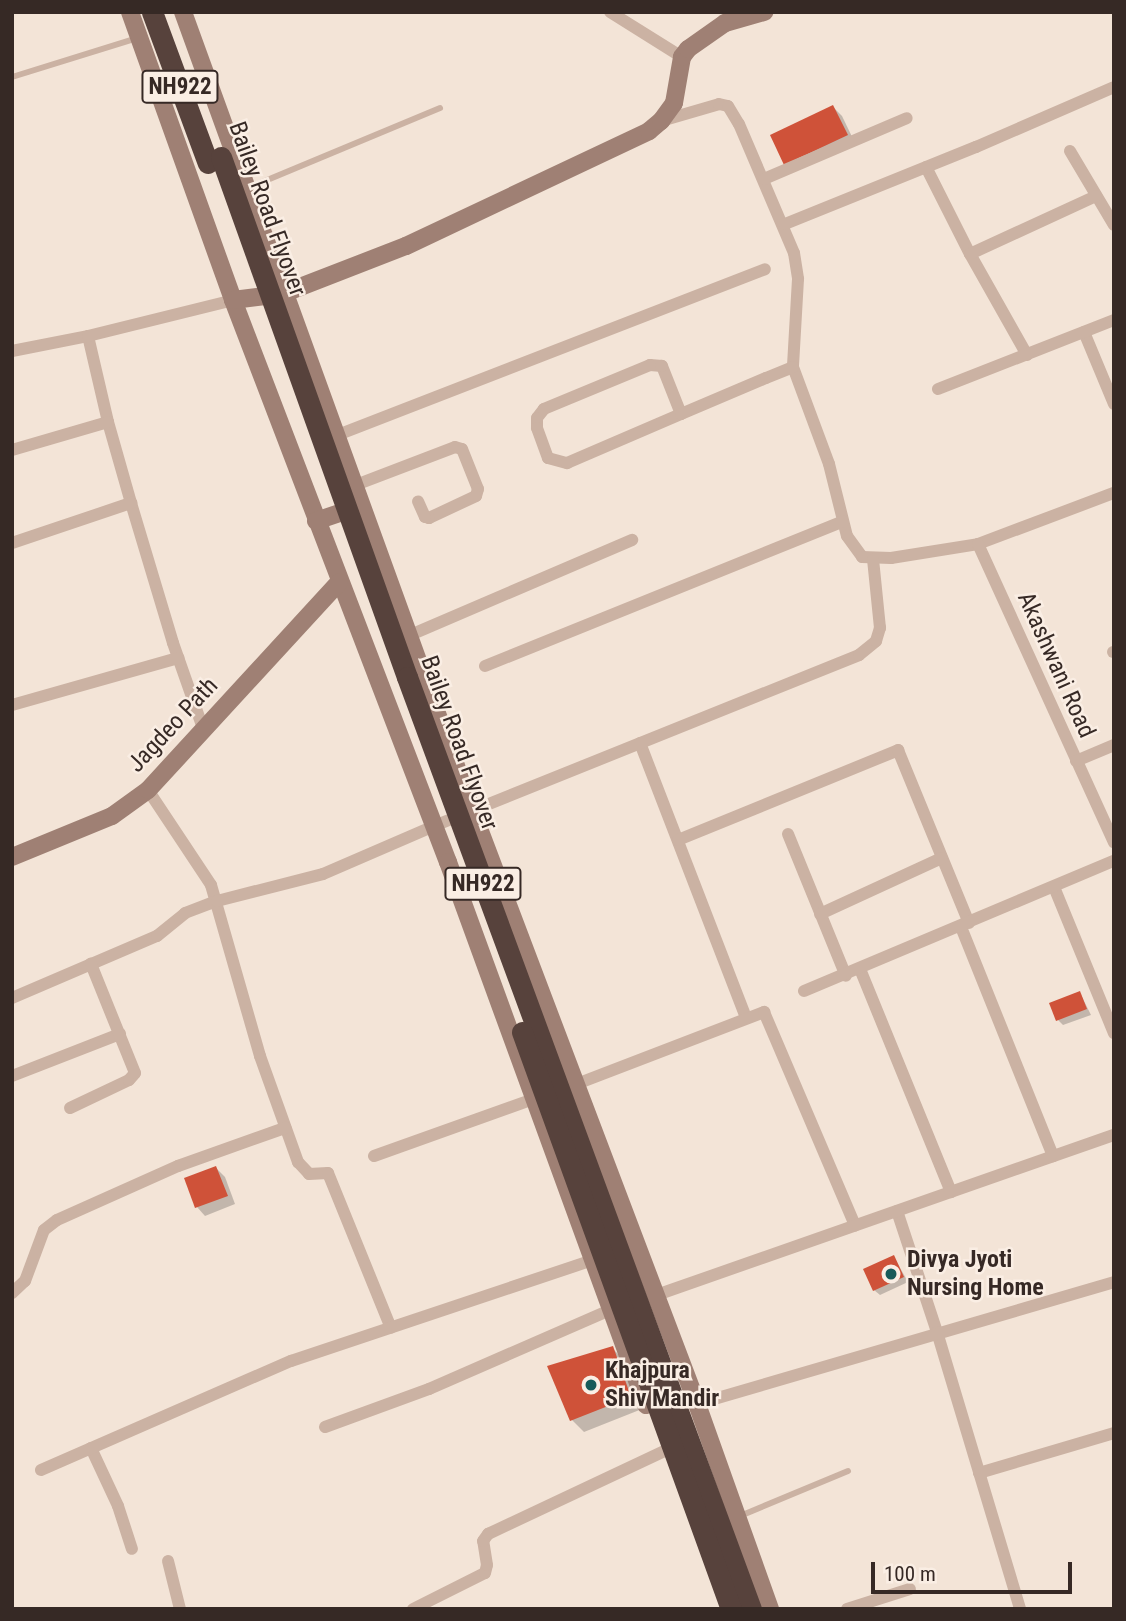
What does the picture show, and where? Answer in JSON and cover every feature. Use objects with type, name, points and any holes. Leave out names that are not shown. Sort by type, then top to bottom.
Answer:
[{"type":"highway","name":"Bailey Road Flyover","points":[[152,12],[215,160],[751,1609]]},
{"type":"highway","name":"Bailey Road Flyover","points":[[165,12],[215,160],[732,1609]]},
{"type":"main road","points":[[130,12],[233,300],[434,825],[720,1609]]},
{"type":"main road","points":[[183,12],[360,506],[574,1085],[657,1296],[770,1609]]},
{"type":"main road","points":[[233,300],[282,293],[406,246],[649,131],[662,121],[674,103],[682,57],[695,42],[726,23],[764,12]]},
{"type":"main road","points":[[316,521],[360,506]]},
{"type":"main road","name":"Jagdeo Path","points":[[12,857],[112,816],[148,790],[339,582]]},
{"type":"main road","points":[[350,611],[393,595]]},
{"type":"street","points":[[610,12],[682,57]]},
{"type":"street","points":[[785,224],[1114,87]]},
{"type":"street","points":[[662,121],[711,106],[727,106],[739,124],[785,224],[798,279],[793,367],[829,464],[847,536],[855,551],[862,557],[873,559],[978,544],[1114,493]]},
{"type":"street","points":[[764,179],[907,118]]},
{"type":"street","points":[[1070,151],[1114,225]]},
{"type":"street","points":[[926,167],[970,254],[1027,355]]},
{"type":"street","points":[[970,254],[1096,196]]},
{"type":"street","points":[[335,436],[765,269]]},
{"type":"street","points":[[12,351],[88,336],[233,300]]},
{"type":"street","points":[[938,389],[1114,320]]},
{"type":"street","points":[[1084,332],[1114,404]]},
{"type":"street","points":[[88,336],[131,503],[178,658],[203,728]]},
{"type":"street","points":[[681,414],[662,366],[650,365],[544,409],[537,418],[537,428],[548,458],[567,463],[793,367]]},
{"type":"street","points":[[12,450],[108,422]]},
{"type":"street","points":[[353,486],[455,447],[462,449],[478,489],[476,496],[429,518],[425,517],[418,501]]},
{"type":"street","points":[[12,543],[131,503]]},
{"type":"street","points":[[485,666],[843,521]]},
{"type":"street","points":[[408,636],[632,540]]},
{"type":"street","name":"Akashwani Road","points":[[978,544],[1114,843]]},
{"type":"street","points":[[12,998],[157,936],[182,915],[217,901],[323,874],[434,825],[859,655],[876,641],[880,628],[873,559]]},
{"type":"street","points":[[12,705],[178,658]]},
{"type":"street","points":[[640,743],[746,1018]]},
{"type":"street","points":[[1076,761],[1114,745]]},
{"type":"street","points":[[678,840],[898,750],[942,858],[1053,1156]]},
{"type":"street","points":[[148,790],[190,850],[217,901],[260,1056],[285,1128],[302,1168],[309,1174],[328,1173],[391,1328]]},
{"type":"street","points":[[788,834],[846,976]]},
{"type":"street","points":[[820,914],[942,858]]},
{"type":"street","points":[[804,991],[846,976],[1114,861]]},
{"type":"street","points":[[1054,887],[1114,1032]]},
{"type":"street","points":[[70,1108],[134,1076],[91,964]]},
{"type":"street","points":[[860,969],[951,1192]]},
{"type":"street","points":[[574,1085],[761,1012],[766,1014],[855,1226]]},
{"type":"street","points":[[12,1076],[120,1034]]},
{"type":"street","points":[[374,1156],[533,1100]]},
{"type":"street","points":[[12,1293],[32,1271],[44,1230],[57,1220],[178,1166],[285,1128]]},
{"type":"street","points":[[325,1427],[429,1388],[610,1309],[657,1296],[1114,1135]]},
{"type":"street","points":[[897,1211],[937,1332],[1020,1609]]},
{"type":"street","points":[[41,1470],[291,1361],[592,1260]]},
{"type":"street","points":[[697,1404],[1114,1282]]},
{"type":"street","points":[[979,1473],[1114,1433]]},
{"type":"street","points":[[91,1448],[118,1506],[132,1549]]},
{"type":"street","points":[[413,1609],[485,1573],[487,1565],[483,1541],[488,1534],[664,1451]]},
{"type":"street","points":[[168,1561],[180,1609]]},
{"type":"street","points":[[847,1609],[910,1589]]},
{"type":"lane","points":[[12,78],[139,38]]},
{"type":"lane","points":[[245,189],[440,107]]},
{"type":"lane","points":[[694,1535],[848,1471]]},
{"type":"building","points":[[833,105],[848,135],[784,165],[770,135]]},
{"type":"building","points":[[1080,991],[1087,1009],[1056,1021],[1049,1003]]},
{"type":"building","points":[[216,1166],[228,1196],[195,1208],[184,1178]]},
{"type":"building","points":[[894,1255],[904,1277],[873,1291],[863,1269]]},
{"type":"building","name":"Khajpura Shiv Mandir","points":[[613,1346],[631,1397],[570,1421],[547,1366]]},
{"type":"place","name":"Divya Jyoti Nursing Home","points":[[891,1274]]},
{"type":"place","name":"Khajpura Shiv Mandir","points":[[591,1385]]}]
